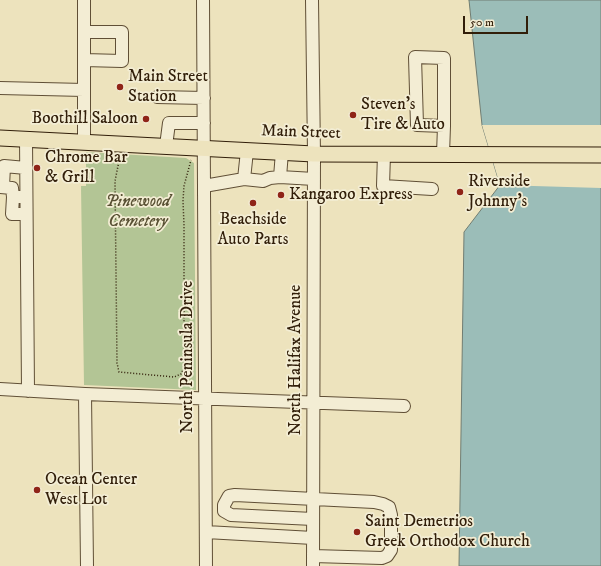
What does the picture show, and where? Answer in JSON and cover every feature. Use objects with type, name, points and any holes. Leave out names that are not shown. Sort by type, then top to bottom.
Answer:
[{"type":"main road","name":"Main Street","points":[[0,138],[314,154],[601,155]]},
{"type":"street","points":[[84,0],[84,142]]},
{"type":"street","name":"North Peninsula Drive","points":[[202,0],[204,98],[206,566]]},
{"type":"street","name":"North Halifax Avenue","points":[[312,0],[314,154],[313,561]]},
{"type":"street","points":[[84,32],[122,32],[122,61],[84,60]]},
{"type":"street","points":[[443,154],[444,126],[444,58],[415,57],[417,125],[444,126]]},
{"type":"street","points":[[0,88],[84,90]]},
{"type":"street","points":[[157,97],[204,98]]},
{"type":"street","points":[[166,146],[169,123],[204,123]]},
{"type":"street","points":[[26,139],[28,392]]},
{"type":"street","points":[[244,179],[247,150]]},
{"type":"street","points":[[280,177],[282,152]]},
{"type":"street","points":[[384,154],[383,186],[432,188]]},
{"type":"street","points":[[26,168],[4,166],[1,187],[12,188],[12,214],[26,214]]},
{"type":"street","points":[[204,186],[244,179],[263,182],[270,178],[280,177],[314,179]]},
{"type":"street","points":[[13,197],[26,197]]},
{"type":"street","points":[[0,389],[28,392],[404,406]]},
{"type":"street","points":[[85,394],[87,566]]},
{"type":"street","points":[[313,519],[231,515],[224,511],[224,505],[229,496],[235,495],[374,502],[389,507],[391,515],[390,550],[387,556],[382,558],[313,561]]},
{"type":"street","points":[[206,532],[313,538]]},
{"type":"path","points":[[121,144],[115,181],[117,363],[119,372],[174,377],[181,374],[184,368],[184,186],[188,167],[193,157],[204,148]]},
{"type":"green space","name":"Pinewood Cemetery","points":[[86,152],[186,158],[194,163],[196,390],[84,385],[81,186],[86,186]]},
{"type":"water","points":[[469,0],[601,0],[601,566],[459,566],[464,232],[500,185],[482,125]]},
{"type":"pier","points":[[482,125],[601,125],[601,188],[500,185]]},
{"type":"place","name":"Main Street Station","points":[[120,87]]},
{"type":"place","name":"Steven's Tire & Auto","points":[[353,115]]},
{"type":"place","name":"Boothill Saloon","points":[[146,119]]},
{"type":"place","name":"Chrome Bar & Grill","points":[[37,168]]},
{"type":"place","name":"Riverside Johnny's","points":[[460,192]]},
{"type":"place","name":"Kangaroo Express","points":[[281,195]]},
{"type":"place","name":"Beachside Auto Parts","points":[[253,203]]},
{"type":"place","name":"Ocean Center West Lot","points":[[37,490]]},
{"type":"place","name":"Saint Demetrios Greek Orthodox Church","points":[[357,532]]}]
